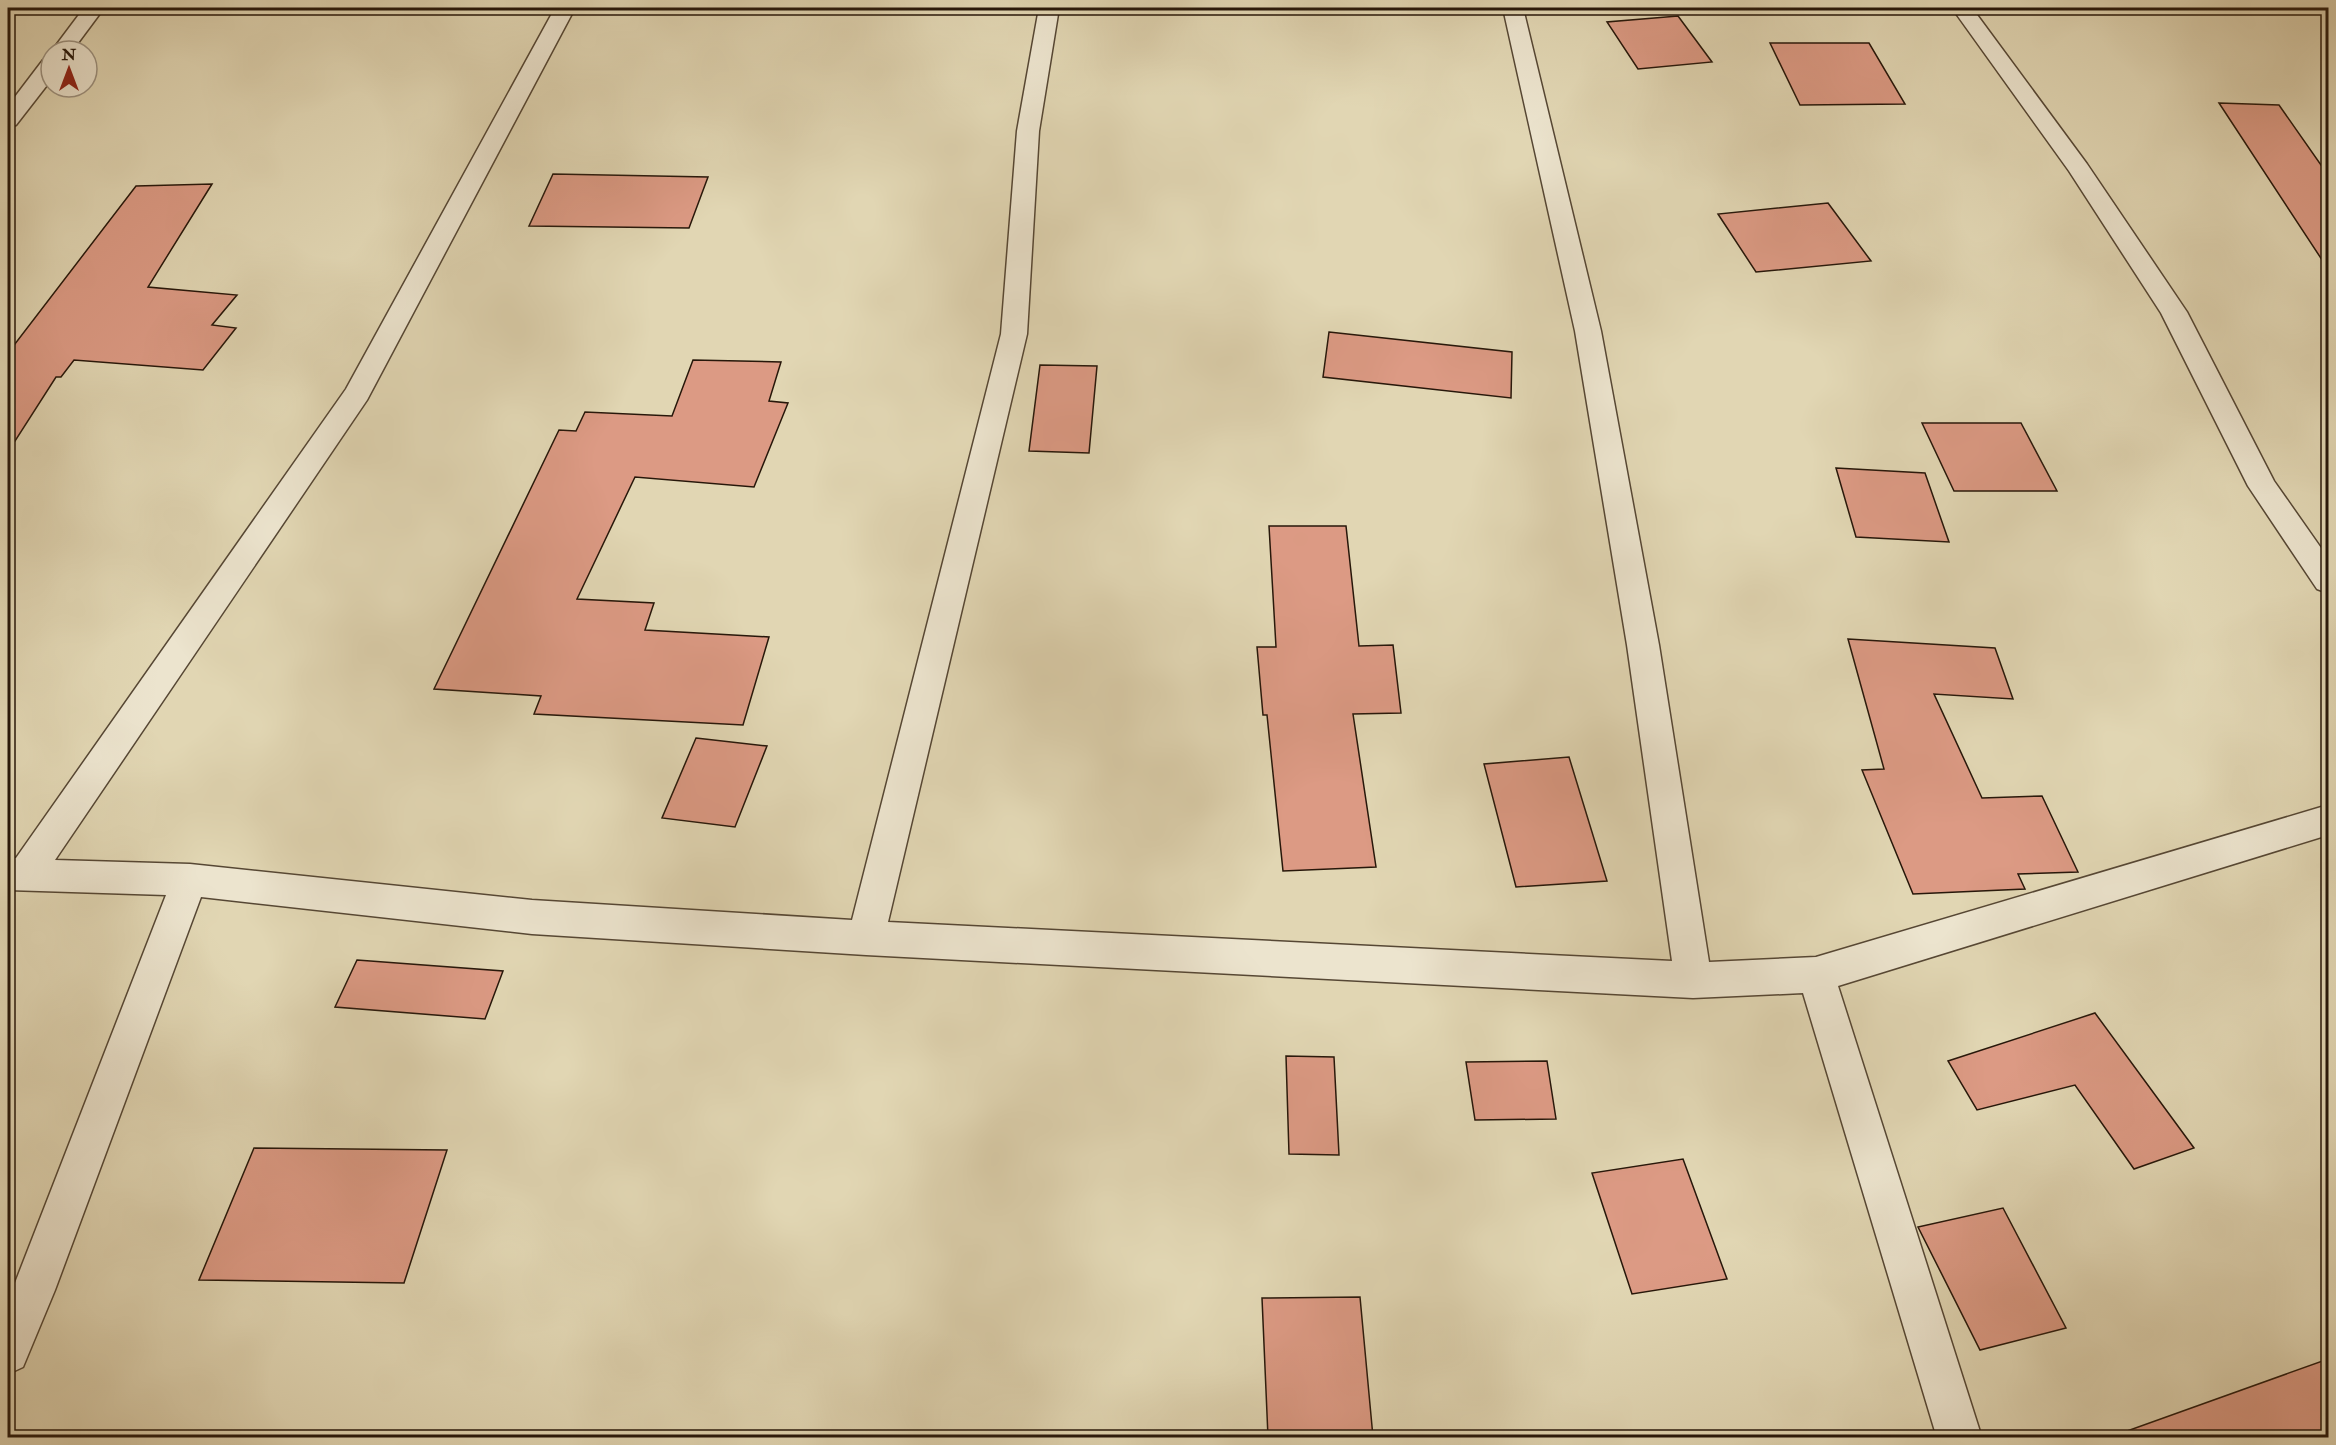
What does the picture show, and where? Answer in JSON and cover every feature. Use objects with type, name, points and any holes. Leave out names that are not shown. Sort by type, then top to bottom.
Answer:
[{"type":"street","points":[[70,39],[94,8]]},
{"type":"street","points":[[16,874],[357,393],[565,8]]},
{"type":"street","points":[[866,938],[1014,334],[1029,131],[1049,8]]},
{"type":"street","points":[[1513,8],[1588,331],[1643,645],[1693,980]]},
{"type":"street","points":[[1962,8],[2079,169],[2174,312],[2262,486],[2328,581]]},
{"type":"street","points":[[8,120],[39,80]]},
{"type":"street","points":[[16,874],[190,880],[532,917],[866,938],[1693,980],[1816,975],[2328,820]]},
{"type":"street","points":[[8,1352],[34,1290],[190,880]]},
{"type":"street","points":[[1816,975],[1960,1437]]},
{"type":"building","points":[[1678,16],[1712,62],[1638,69],[1607,22]]},
{"type":"building","points":[[1770,43],[1869,43],[1905,104],[1800,105]]},
{"type":"building","points":[[2219,103],[2279,105],[2328,175],[2328,269]]},
{"type":"building","points":[[553,174],[708,177],[689,228],[529,226]]},
{"type":"building","points":[[212,184],[148,287],[237,295],[212,325],[236,328],[203,370],[74,360],[61,377],[56,377],[8,452],[8,353],[136,186]]},
{"type":"building","points":[[1828,203],[1871,261],[1756,272],[1718,214]]},
{"type":"building","points":[[1329,332],[1512,352],[1511,398],[1323,377]]},
{"type":"building","points":[[693,360],[781,362],[769,401],[788,403],[754,487],[635,477],[577,599],[654,603],[645,630],[769,637],[743,725],[534,714],[541,696],[434,689],[559,430],[576,431],[585,412],[672,416]]},
{"type":"building","points":[[1040,365],[1097,366],[1089,453],[1029,451]]},
{"type":"building","points":[[1922,423],[2021,423],[2057,491],[1954,491]]},
{"type":"building","points":[[1836,468],[1925,473],[1949,542],[1856,537]]},
{"type":"building","points":[[1269,526],[1346,526],[1359,646],[1393,645],[1401,713],[1353,714],[1376,867],[1283,871],[1267,715],[1263,715],[1257,647],[1276,647]]},
{"type":"building","points":[[1848,639],[1995,648],[2013,699],[1934,694],[1982,798],[2042,796],[2078,872],[2018,874],[2025,889],[1913,894],[1862,770],[1884,769]]},
{"type":"building","points":[[696,738],[767,746],[735,827],[662,818]]},
{"type":"building","points":[[1569,757],[1607,881],[1516,887],[1484,764]]},
{"type":"building","points":[[357,960],[503,971],[485,1019],[335,1007]]},
{"type":"building","points":[[2095,1013],[2194,1148],[2134,1169],[2075,1085],[1977,1110],[1948,1061]]},
{"type":"building","points":[[1286,1056],[1334,1057],[1339,1155],[1289,1154]]},
{"type":"building","points":[[1547,1061],[1556,1119],[1475,1120],[1466,1062]]},
{"type":"building","points":[[254,1148],[447,1150],[404,1283],[199,1280]]},
{"type":"building","points":[[1683,1159],[1727,1279],[1632,1294],[1592,1173]]},
{"type":"building","points":[[2003,1208],[2066,1328],[1980,1350],[1918,1227]]},
{"type":"building","points":[[1360,1297],[1373,1437],[1268,1437],[1262,1298]]},
{"type":"building","points":[[2328,1359],[2328,1437],[2128,1437],[2127,1431]]}]
